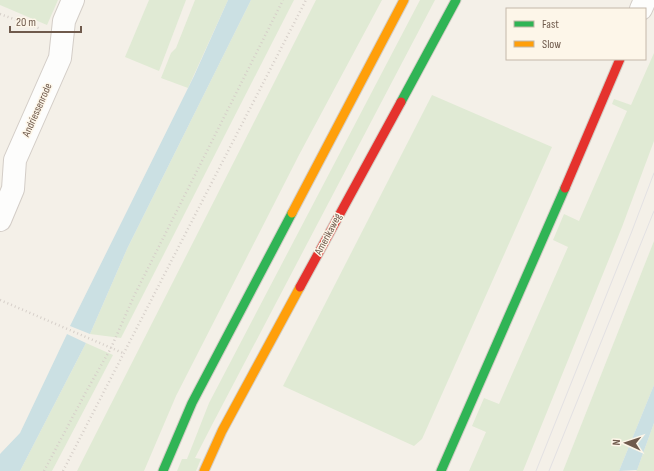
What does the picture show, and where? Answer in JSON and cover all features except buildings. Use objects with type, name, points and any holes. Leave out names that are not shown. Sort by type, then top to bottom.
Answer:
[{"type":"main road","points":[[163,471],[192,403],[404,0]]},
{"type":"main road","name":"Amerikaweg","points":[[204,471],[222,431],[456,0]]},
{"type":"main road","points":[[441,471],[588,136],[620,60]]},
{"type":"street","name":"Andriessenrode","points":[[0,220],[13,189],[15,160],[60,58],[64,21],[72,0]]},
{"type":"path","points":[[44,471],[86,390],[111,348],[134,296],[283,0]]},
{"type":"path","points":[[63,471],[306,0]]},
{"type":"path","points":[[0,14],[62,38]]},
{"type":"path","points":[[0,300],[124,353]]},
{"type":"green space","points":[[0,0],[58,0],[47,25],[0,5]]},
{"type":"green space","points":[[149,0],[186,0],[159,71],[125,57]]},
{"type":"green space","points":[[195,0],[228,0],[188,88],[161,78],[171,53],[176,48]]},
{"type":"green space","points":[[251,0],[294,0],[121,338],[90,334],[127,249]]},
{"type":"green space","points":[[316,0],[382,0],[299,155],[176,396],[144,471],[77,471]]},
{"type":"green space","points":[[420,0],[435,0],[195,458],[201,459],[196,471],[177,471],[182,459],[187,459],[209,403]]},
{"type":"green space","points":[[654,53],[654,141],[622,227],[523,471],[469,471],[486,432],[472,426],[484,398],[499,404],[568,247],[553,240],[564,214],[579,221],[627,111],[612,104],[614,99],[631,105]]},
{"type":"green space","points":[[432,95],[552,147],[422,439],[414,446],[283,386]]},
{"type":"green space","points":[[654,241],[654,385],[619,471],[563,471]]},
{"type":"green space","points":[[86,343],[113,355],[52,471],[20,471]]},
{"type":"green space","points":[[654,423],[654,471],[636,471],[637,470]]},
{"type":"shaded area","points":[[228,0],[251,0],[127,249],[90,334],[70,326],[194,76]]},
{"type":"shaded area","points":[[67,334],[86,343],[20,471],[0,471],[0,454],[20,433]]},
{"type":"shaded area","points":[[654,385],[654,423],[637,470],[619,471]]},
{"type":"tram line","points":[[536,471],[654,173]]},
{"type":"tram line","points":[[549,471],[654,211]]},
{"type":"traffic: fast","points":[[401,102],[456,0]]},
{"type":"traffic: fast","points":[[441,471],[565,188]]},
{"type":"traffic: fast","points":[[163,471],[192,403],[292,213]]},
{"type":"traffic: slow","points":[[292,213],[404,0]]},
{"type":"traffic: slow","points":[[204,471],[222,431],[300,287]]},
{"type":"traffic: jam","points":[[565,188],[620,60]]},
{"type":"traffic: jam","points":[[300,287],[401,102]]}]
